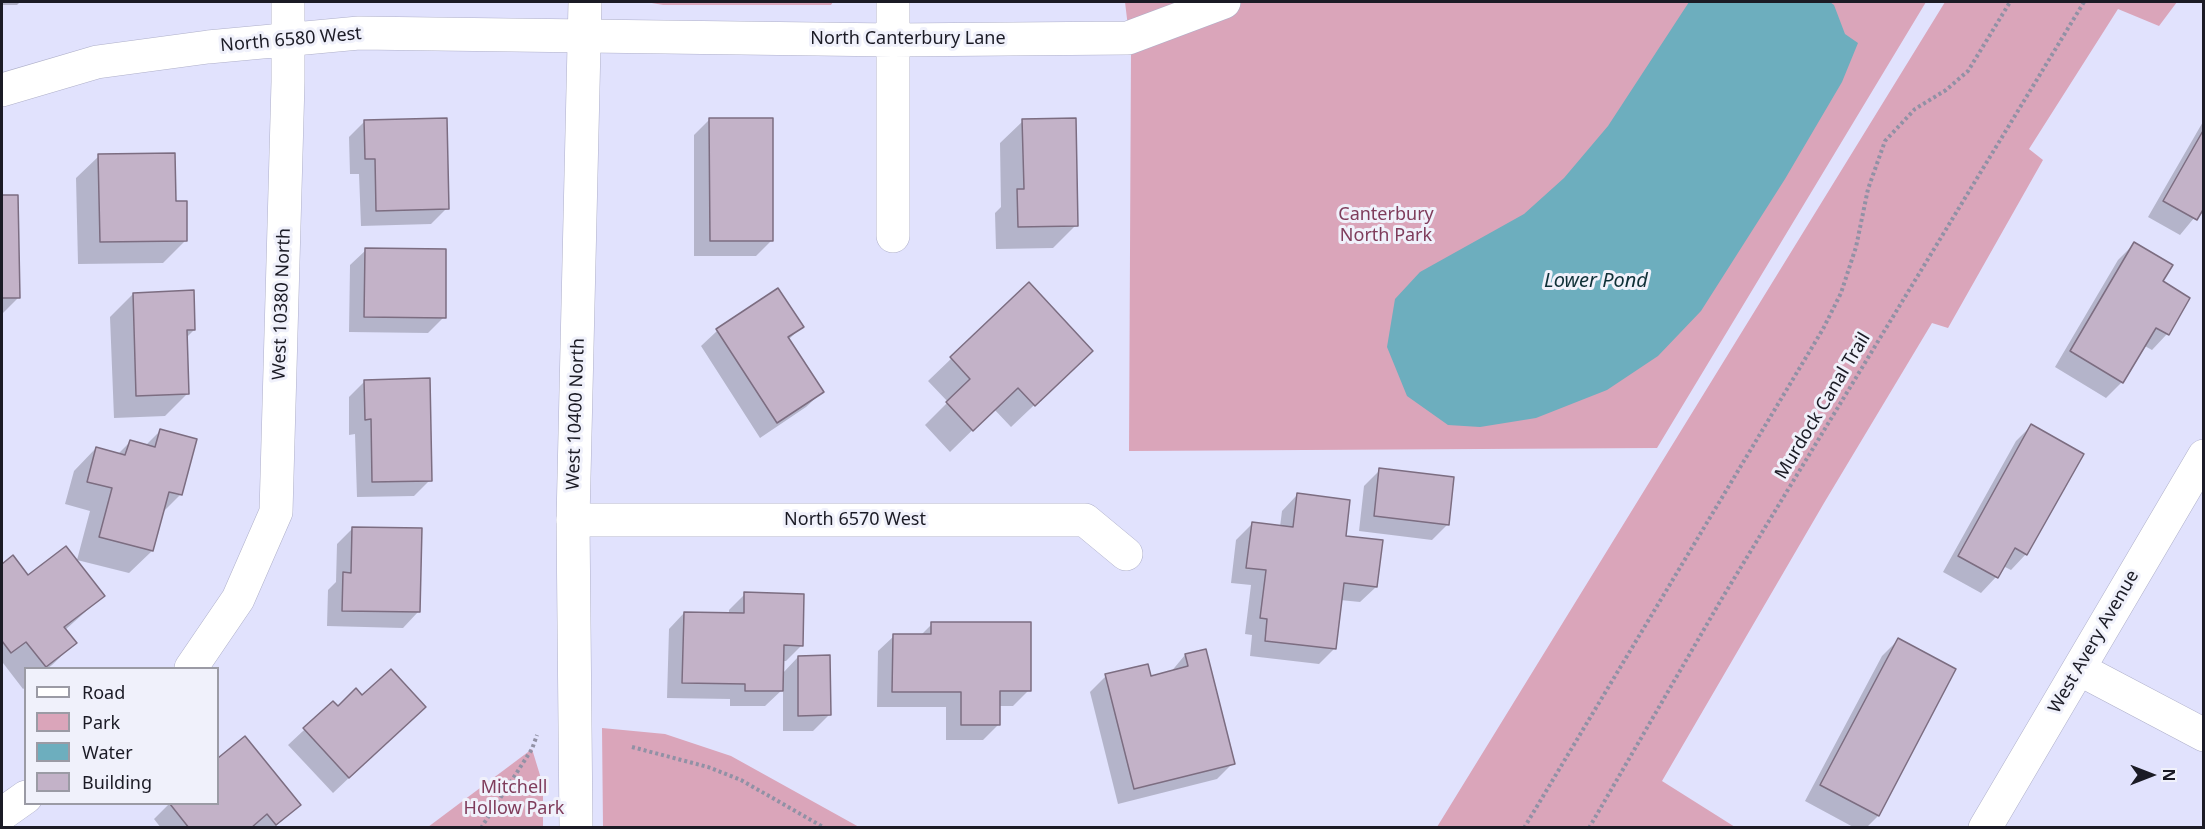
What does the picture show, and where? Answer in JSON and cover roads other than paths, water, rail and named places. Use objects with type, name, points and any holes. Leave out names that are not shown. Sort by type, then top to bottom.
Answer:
[{"type":"street","name":"West 10380 North","points":[[192,667],[238,599],[276,512],[288,2]]},
{"type":"street","name":"West 10400 North","points":[[576,828],[573,520],[585,2]]},
{"type":"street","points":[[893,2],[893,236]]},
{"type":"street","name":"North Canterbury Lane","points":[[586,35],[893,40],[1128,38],[1224,2]]},
{"type":"street","name":"North 6580 West","points":[[2,90],[97,62],[208,47],[359,33],[586,35]]},
{"type":"street","name":"West Avery Avenue","points":[[1985,828],[2204,456]]},
{"type":"street","name":"North 6570 West","points":[[573,520],[1085,520],[1126,554]]},
{"type":"street","points":[[2079,669],[2204,735]]},
{"type":"street","points":[[2,814],[24,798]]},
{"type":"water","name":"Lower Pond","points":[[1689,2],[1830,2],[1834,5],[1845,34],[1858,43],[1842,82],[1785,179],[1701,311],[1658,356],[1607,390],[1536,418],[1480,427],[1448,425],[1407,396],[1387,347],[1395,299],[1420,272],[1524,214],[1564,178],[1608,126]]},
{"type":"park label","name":"Canterbury North Park","points":[[1386,225]]},
{"type":"park label","name":"Mitchell Hollow Park","points":[[514,798]]}]
